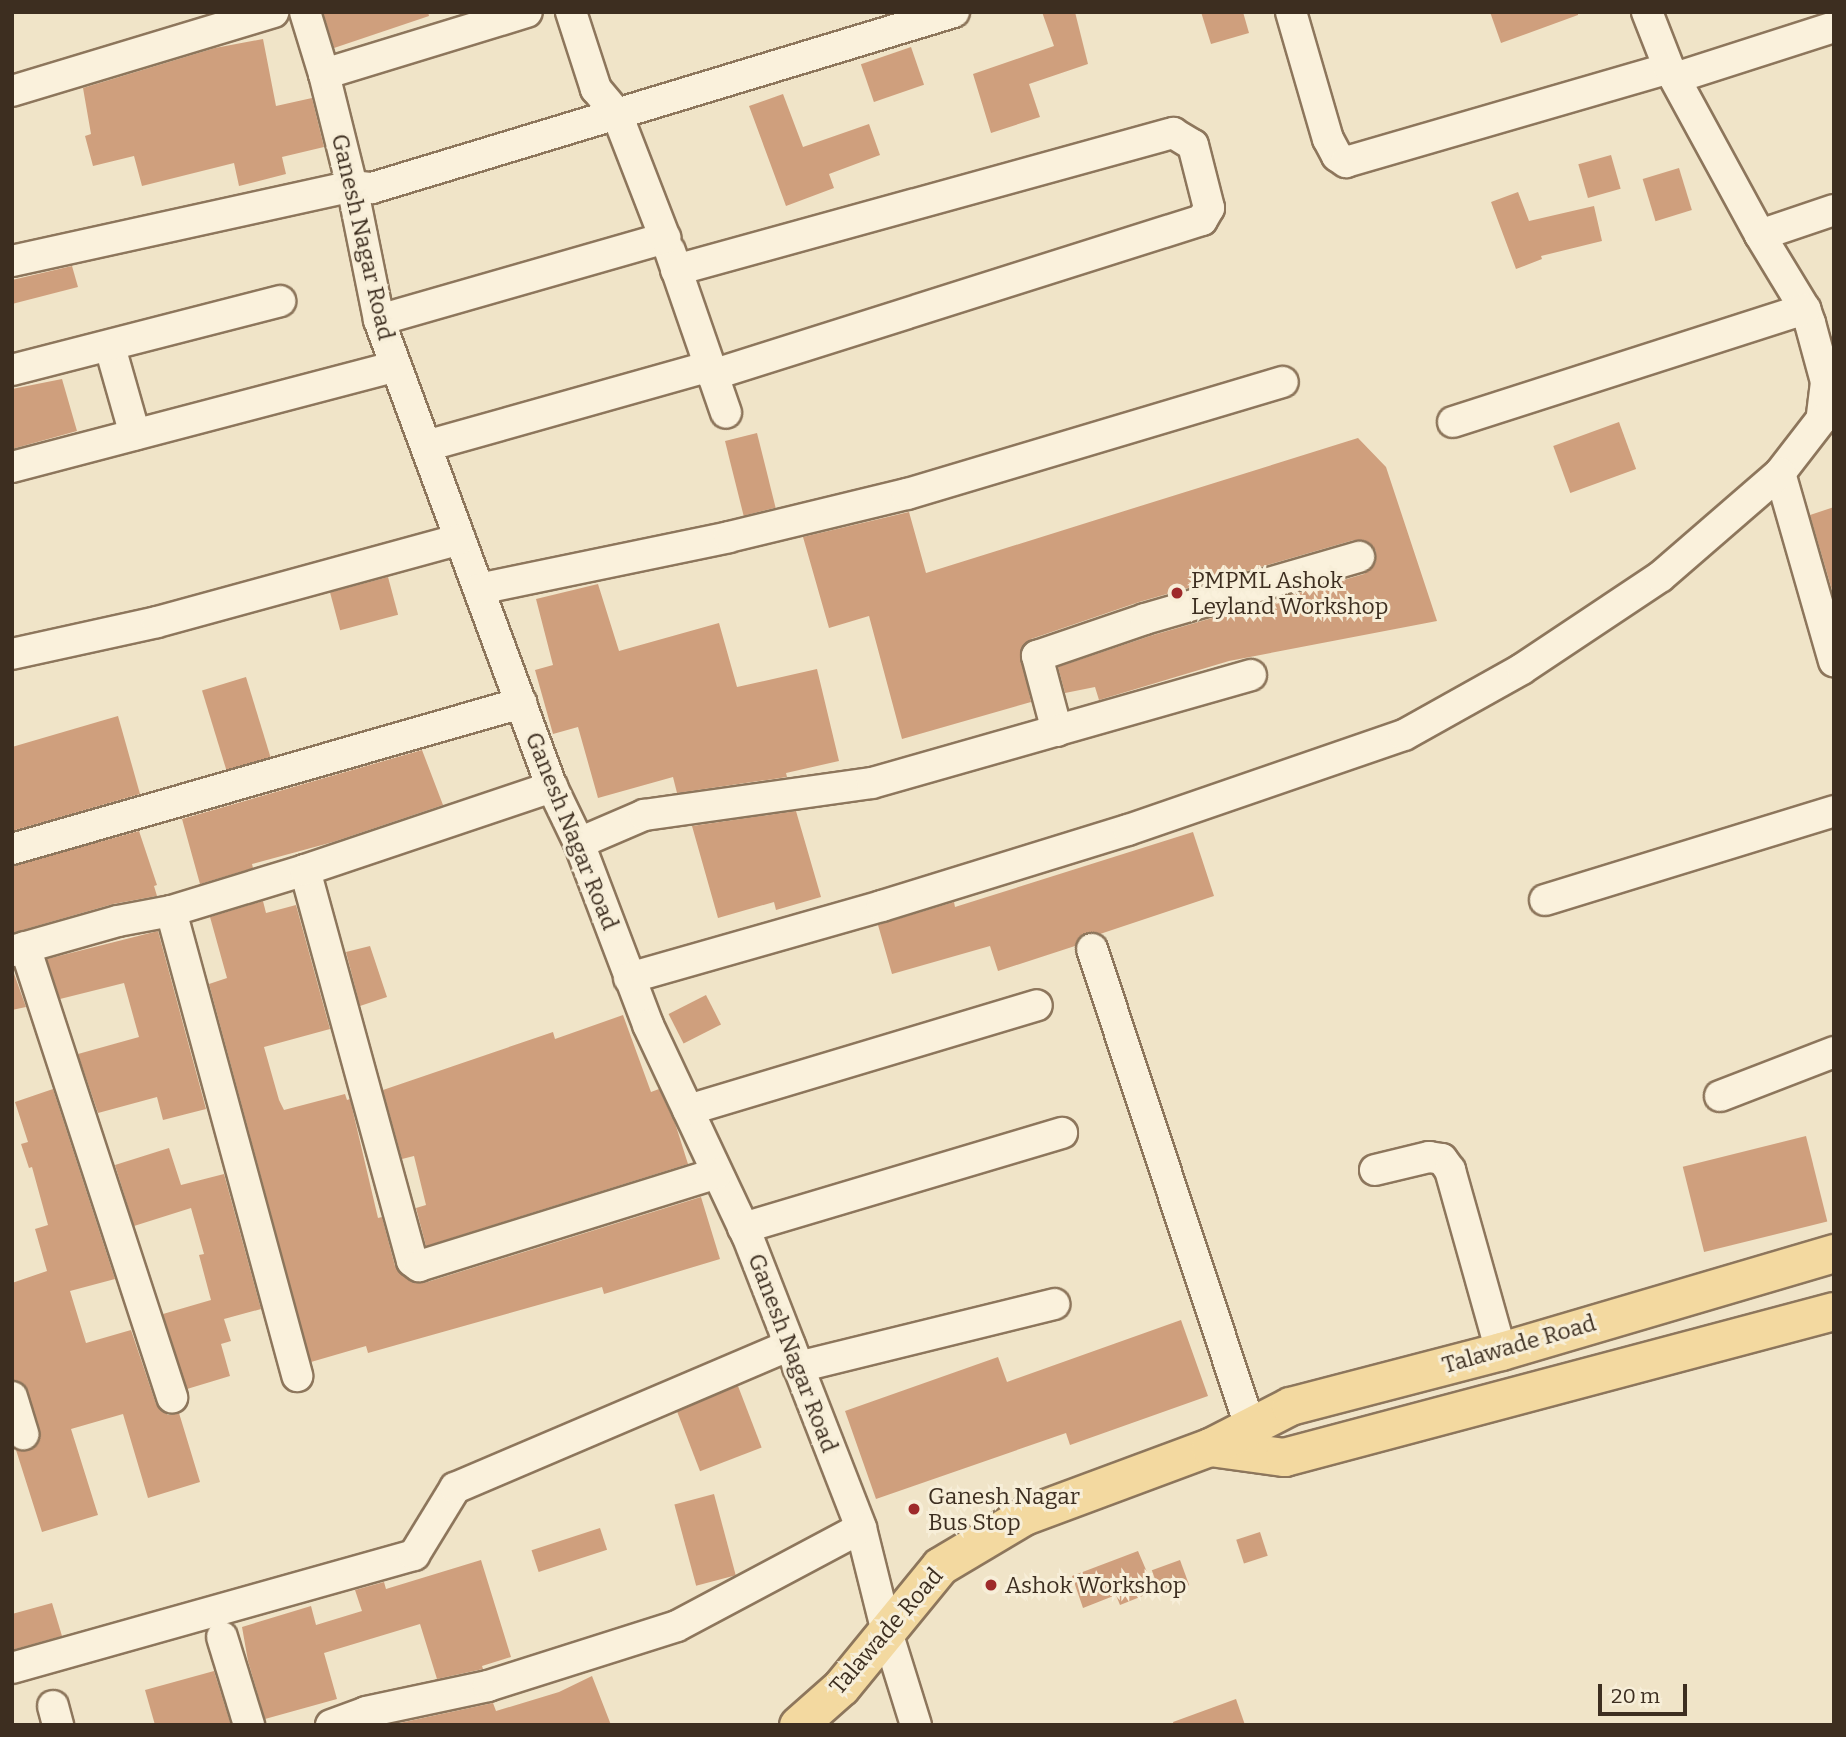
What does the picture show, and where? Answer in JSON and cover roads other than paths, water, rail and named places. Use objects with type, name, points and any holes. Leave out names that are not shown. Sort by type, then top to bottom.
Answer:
[{"type":"main road","name":"Talawade Road","points":[[798,1725],[841,1687],[940,1566],[1024,1516],[1210,1447],[1290,1406],[1501,1351],[1834,1253]]},
{"type":"main road","name":"Talawade Road","points":[[1210,1447],[1284,1457],[1834,1311]]},
{"type":"street","points":[[12,91],[273,12]]},
{"type":"street","name":"Ganesh Nagar Road","points":[[305,12],[324,74],[352,186],[379,320],[552,786],[579,843],[629,978],[743,1228],[861,1528],[887,1632],[916,1725]]},
{"type":"street","points":[[324,74],[527,12]]},
{"type":"street","points":[[571,12],[596,89],[617,114],[665,238],[726,413]]},
{"type":"street","points":[[12,261],[352,186],[372,188],[954,12]]},
{"type":"street","points":[[1291,12],[1328,139],[1337,156],[1346,162],[1834,27]]},
{"type":"street","points":[[629,978],[882,906],[1128,830],[1404,735],[1522,669],[1660,577],[1780,472],[1821,420],[1826,382],[1816,316],[1760,235],[1672,73],[1647,12]]},
{"type":"street","points":[[426,446],[711,371],[1202,220],[1209,208],[1193,145],[1173,133],[677,270]]},
{"type":"street","points":[[1760,235],[1834,210]]},
{"type":"street","points":[[379,320],[665,238]]},
{"type":"street","points":[[12,370],[110,347],[280,301]]},
{"type":"street","points":[[1453,422],[1816,316]]},
{"type":"street","points":[[110,347],[135,435]]},
{"type":"street","points":[[12,467],[396,366]]},
{"type":"street","points":[[479,589],[729,537],[907,494],[1283,382]]},
{"type":"street","points":[[1780,472],[1834,661]]},
{"type":"street","points":[[12,654],[157,622],[460,539]]},
{"type":"street","points":[[1057,731],[1037,656],[1144,620],[1359,557]]},
{"type":"street","points":[[579,843],[644,815],[872,783],[1251,675]]},
{"type":"street","points":[[12,849],[521,703]]},
{"type":"street","points":[[172,1398],[19,949],[171,911],[305,870],[552,786]]},
{"type":"street","points":[[1545,900],[1834,811]]},
{"type":"street","points":[[305,870],[412,1261],[419,1266],[717,1173]]},
{"type":"street","points":[[171,911],[297,1376]]},
{"type":"street","points":[[1092,949],[1250,1426]]},
{"type":"street","points":[[688,1110],[1037,1005]]},
{"type":"street","points":[[1720,1096],[1834,1052]]},
{"type":"street","points":[[743,1228],[1062,1133]]},
{"type":"street","points":[[1375,1170],[1429,1157],[1442,1159],[1450,1170],[1501,1351]]},
{"type":"street","points":[[12,1668],[414,1555],[456,1488],[794,1356],[1054,1304]]},
{"type":"street","points":[[12,1397],[23,1434]]},
{"type":"street","points":[[331,1725],[366,1712],[488,1686],[677,1626],[861,1528]]},
{"type":"street","points":[[222,1637],[249,1725]]},
{"type":"place","name":"PMPML Ashok Leyland Workshop","points":[[1177,593]]},
{"type":"place","name":"Ganesh Nagar Bus Stop","points":[[914,1509]]},
{"type":"place","name":"Ashok Workshop","points":[[991,1585]]}]
